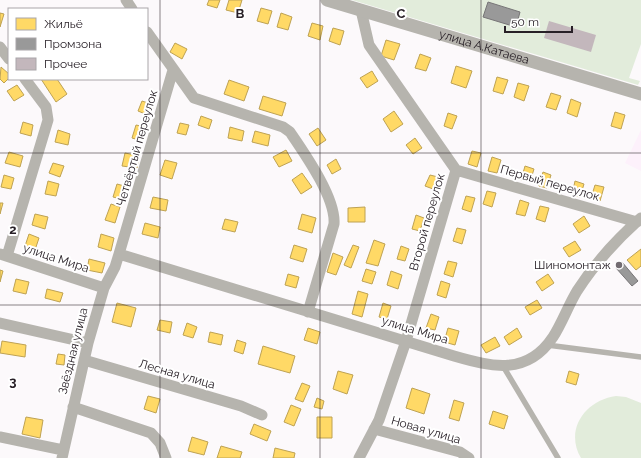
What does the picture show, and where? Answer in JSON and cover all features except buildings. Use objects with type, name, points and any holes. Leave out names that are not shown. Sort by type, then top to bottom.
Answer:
[{"type":"street","name":"улица А.Катаева","points":[[327,0],[641,94]]},
{"type":"street","name":"Второй переулок","points":[[359,458],[379,420],[406,341],[456,170],[369,44],[361,10]]},
{"type":"street","points":[[148,33],[189,94],[198,100],[283,127],[290,132],[330,199],[335,215],[334,224],[308,312]]},
{"type":"street","points":[[0,47],[8,58]]},
{"type":"street","name":"Четвёртый переулок","points":[[119,254],[173,70]]},
{"type":"street","points":[[4,255],[48,120],[46,107],[26,80]]},
{"type":"street","name":"Первый переулок","points":[[456,170],[639,220]]},
{"type":"street","name":"улица Мира","points":[[119,254],[484,364],[503,366],[528,360],[547,345],[592,269],[614,242],[639,220]]},
{"type":"street","name":"Звёздная улица","points":[[62,454],[88,343],[104,288],[115,267],[119,254]]},
{"type":"street","name":"улица Мира","points":[[4,255],[104,288]]},
{"type":"street","points":[[0,323],[88,343]]},
{"type":"street","name":"Лесная улица","points":[[84,360],[240,406],[262,415]]},
{"type":"street","points":[[72,408],[151,433],[160,443],[166,458]]},
{"type":"street","name":"Новая улица","points":[[374,429],[460,452],[469,458]]},
{"type":"street","points":[[0,437],[62,454]]},
{"type":"lane","points":[[547,345],[641,356]]},
{"type":"lane","points":[[503,366],[558,458]]},
{"type":"shaded area","points":[[641,130],[641,171],[625,163]]},
{"type":"green space","points":[[352,0],[641,0],[641,44],[629,78],[640,81],[638,85]]},
{"type":"green space","points":[[616,396],[626,397],[641,403],[641,458],[581,458],[576,447],[575,437],[581,418],[595,403]]},
{"type":"place","name":"Шиномонтаж","points":[[619,265]]}]
